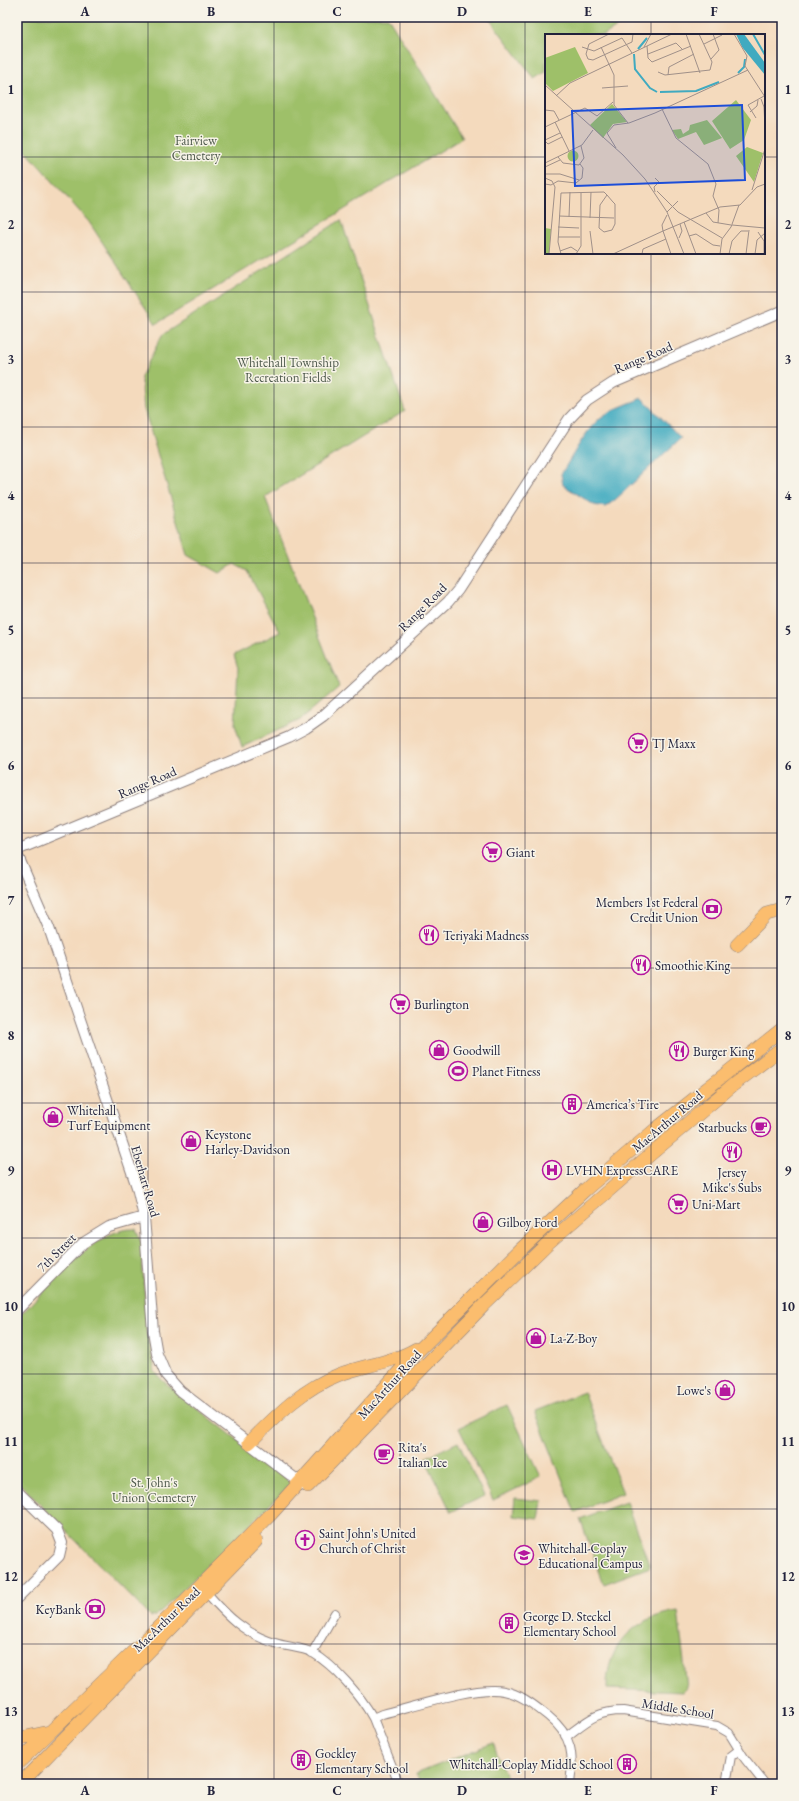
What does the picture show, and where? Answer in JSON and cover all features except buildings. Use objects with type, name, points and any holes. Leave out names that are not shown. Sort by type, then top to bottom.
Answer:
[{"type":"highway","points":[[737,945],[767,914],[782,910]]},
{"type":"highway","name":"MacArthur Road","points":[[23,1783],[207,1593],[434,1334],[535,1236],[591,1186],[715,1081],[782,1028]]},
{"type":"highway","name":"MacArthur Road","points":[[17,1765],[548,1243],[733,1085],[782,1048]]},
{"type":"highway","points":[[250,1443],[289,1403],[310,1389],[338,1375],[406,1354],[434,1334]]},
{"type":"highway","points":[[17,1739],[50,1731]]},
{"type":"street","name":"Range Road","points":[[17,850],[288,737],[306,728],[323,716],[448,602],[458,590],[569,419],[587,400],[613,384],[782,311]]},
{"type":"street","name":"Eberhart Road","points":[[17,854],[49,928],[137,1187],[144,1217],[154,1331],[161,1365],[166,1375],[180,1391],[304,1484]]},
{"type":"street","name":"7th Street","points":[[17,1310],[83,1243],[110,1227],[144,1217]]},
{"type":"street","points":[[17,1492],[57,1530],[62,1543],[59,1556],[17,1598]]},
{"type":"street","points":[[207,1593],[244,1629],[273,1643],[312,1653],[346,1682],[368,1708],[399,1784]]},
{"type":"street","points":[[312,1653],[335,1613]]},
{"type":"street","points":[[373,1718],[382,1714],[467,1693],[493,1690],[504,1691],[521,1697],[535,1706],[554,1721],[566,1736],[571,1746],[573,1764],[570,1784]]},
{"type":"street","name":"Middle School","points":[[566,1736],[595,1716],[608,1711],[717,1726],[729,1733],[739,1750],[765,1784]]},
{"type":"street","points":[[726,1784],[731,1756],[739,1750]]},
{"type":"street","points":[[17,1765],[23,1783]]},
{"type":"green space","name":"Fairview Cemetery","points":[[17,17],[388,17],[462,138],[156,324],[89,222],[17,141]]},
{"type":"green space","points":[[488,17],[633,17],[606,34],[545,34],[545,73],[535,79]]},
{"type":"green space","name":"Whitehall Township Recreation Fields","points":[[341,220],[405,411],[265,497],[339,687],[300,720],[242,747],[235,725],[238,668],[234,655],[280,632],[247,571],[234,564],[220,573],[188,555],[144,409],[141,377],[162,335]]},
{"type":"green space","name":"St. John's Union Cemetery","points":[[136,1229],[141,1241],[147,1334],[155,1372],[163,1381],[292,1483],[156,1616],[151,1617],[17,1481],[17,1319],[66,1267],[95,1243],[109,1235],[123,1230]]},
{"type":"green space","points":[[584,1392],[623,1493],[575,1512],[535,1411]]},
{"type":"green space","points":[[507,1405],[541,1477],[493,1500],[459,1428]]},
{"type":"green space","points":[[458,1442],[484,1496],[451,1512],[425,1458]]},
{"type":"green space","points":[[515,1498],[541,1501],[538,1519],[513,1516]]},
{"type":"green space","points":[[626,1502],[650,1567],[604,1584],[580,1519]]},
{"type":"green space","points":[[678,1611],[687,1688],[683,1692],[607,1689],[608,1673],[612,1659],[618,1646],[626,1635],[649,1619]]},
{"type":"green space","points":[[493,1743],[509,1784],[420,1784],[416,1774]]},
{"type":"water","points":[[642,398],[681,438],[615,500],[605,507],[594,505],[563,485],[561,474],[594,423],[610,412]]},
{"type":"place","name":"TJ Maxx","points":[[638,743]]},
{"type":"place","name":"Giant","points":[[492,852]]},
{"type":"place","name":"Members 1st Federal Credit Union","points":[[712,909]]},
{"type":"place","name":"Teriyaki Madness","points":[[429,935]]},
{"type":"place","name":"Smoothie King","points":[[641,965]]},
{"type":"place","name":"Burlington","points":[[400,1004]]},
{"type":"place","name":"Goodwill","points":[[439,1050]]},
{"type":"place","name":"Burger King","points":[[679,1051]]},
{"type":"place","name":"Planet Fitness","points":[[458,1071]]},
{"type":"place","name":"America’s Tire","points":[[572,1104]]},
{"type":"place","name":"Whitehall Turf Equipment","points":[[53,1117]]},
{"type":"place","name":"Starbucks","points":[[761,1127]]},
{"type":"place","name":"Keystone Harley-Davidson","points":[[191,1141]]},
{"type":"place","name":"Jersey Mike's Subs","points":[[732,1152]]},
{"type":"place","name":"LVHN ExpressCARE","points":[[552,1170]]},
{"type":"place","name":"Uni-Mart","points":[[678,1204]]},
{"type":"place","name":"Gilboy Ford","points":[[483,1222]]},
{"type":"place","name":"La-Z-Boy","points":[[536,1338]]},
{"type":"place","name":"Lowe's","points":[[725,1390]]},
{"type":"place","name":"Rita's Italian Ice","points":[[384,1454]]},
{"type":"place","name":"Saint John's United Church of Christ","points":[[305,1540]]},
{"type":"place","name":"Whitehall-Coplay Educational Campus","points":[[524,1555]]},
{"type":"place","name":"KeyBank","points":[[95,1609]]},
{"type":"place","name":"George D. Steckel Elementary School","points":[[509,1623]]},
{"type":"place","name":"Gockley Elementary School","points":[[301,1760]]},
{"type":"place","name":"Whitehall-Coplay Middle School","points":[[627,1764]]}]
